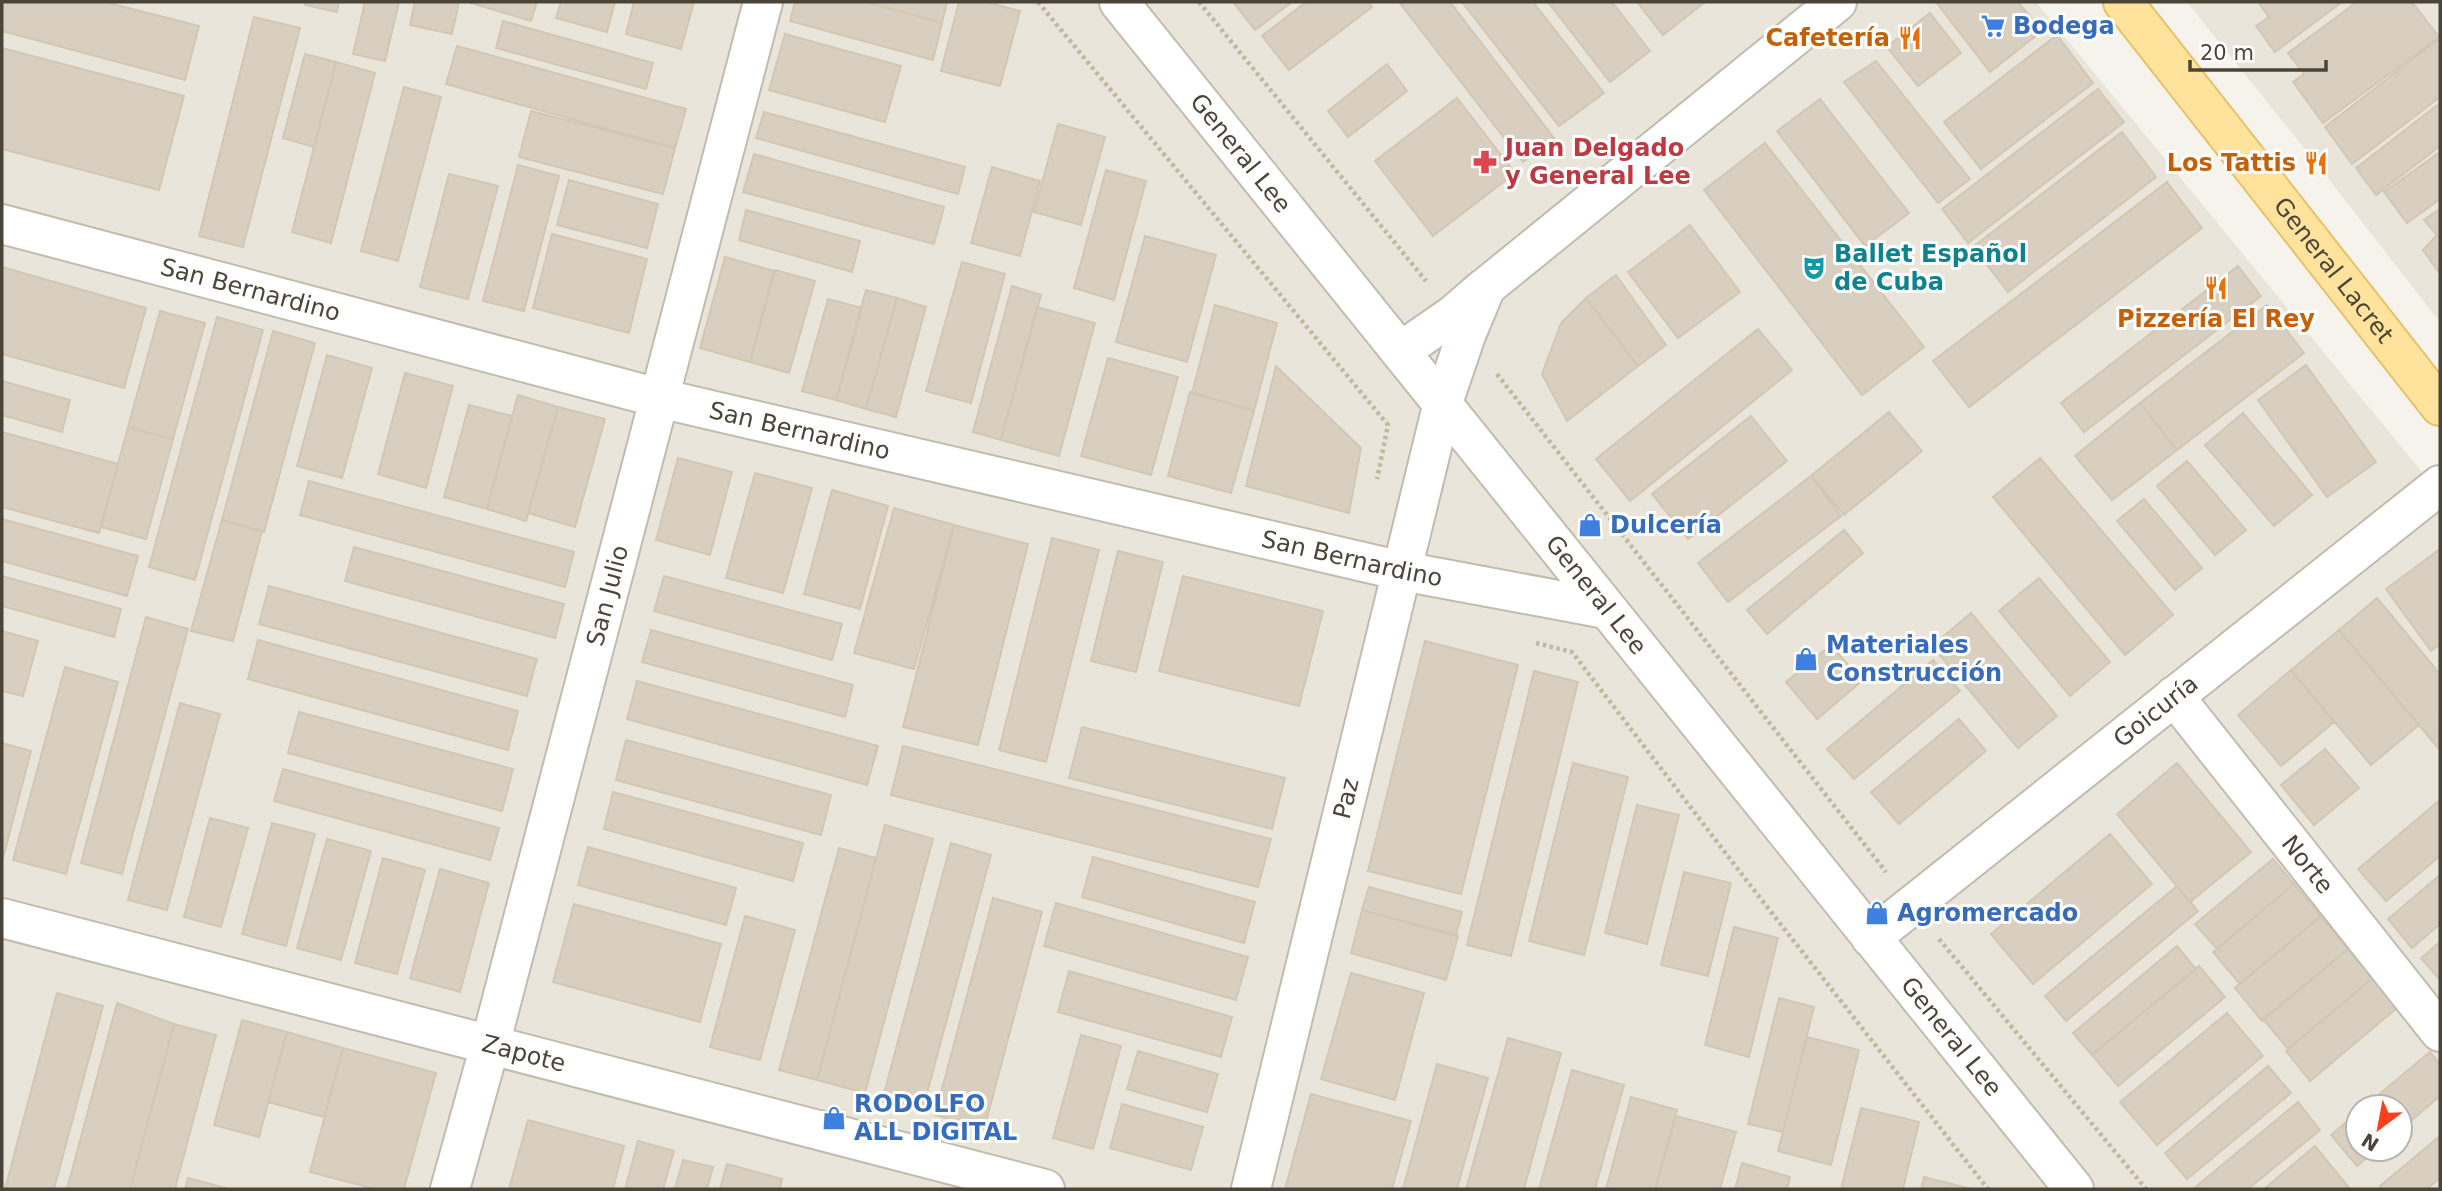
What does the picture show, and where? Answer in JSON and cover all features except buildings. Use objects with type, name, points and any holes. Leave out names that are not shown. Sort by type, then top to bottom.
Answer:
[{"type":"main road","name":"General Lacret","points":[[2123,2],[2440,406]]},
{"type":"street","name":"San Julio","points":[[450,1189],[763,2]]},
{"type":"street","name":"General Lee","points":[[1119,2],[1871,938],[2046,1174],[2074,1189]]},
{"type":"street","name":"Paz","points":[[1251,1189],[1442,406],[1459,325],[1486,286],[1837,2]]},
{"type":"street","name":"San Bernardino","points":[[2,224],[659,398],[1402,571],[1606,609]]},
{"type":"street","points":[[1401,351],[1459,325]]},
{"type":"street","name":"Goicuría","points":[[1871,938],[2440,485]]},
{"type":"street","name":"Norte","points":[[2174,696],[2440,1032]]},
{"type":"street","name":"Zapote","points":[[2,918],[1045,1189]]},
{"type":"path","points":[[1038,2],[1388,425],[1377,479]]},
{"type":"path","points":[[1199,2],[1459,325],[1913,907],[2146,1189]]},
{"type":"path","points":[[1534,642],[1572,652],[1749,885],[1988,1189]]},
{"type":"shaded area","points":[[2,2],[2036,2],[2440,494],[2440,1189],[2,1189]]},
{"type":"shaded area","points":[[2187,2],[2440,2],[2440,322],[2316,163]]},
{"type":"place","name":"Bodega","points":[[1993,26]]},
{"type":"place","name":"Cafetería","points":[[1910,38]]},
{"type":"place","name":"Juan Delgado y General Lee","points":[[1485,162]]},
{"type":"place","name":"Los Tattis","points":[[2316,163]]},
{"type":"place","name":"Ballet Español de Cuba","points":[[1814,268]]},
{"type":"place","name":"Pizzería El Rey","points":[[2216,288]]},
{"type":"place","name":"Dulcería","points":[[1590,525]]},
{"type":"place","name":"Materiales Construcción","points":[[1806,659]]},
{"type":"place","name":"Agromercado","points":[[1877,913]]},
{"type":"place","name":"RODOLFO ALL DIGITAL","points":[[834,1118]]}]
